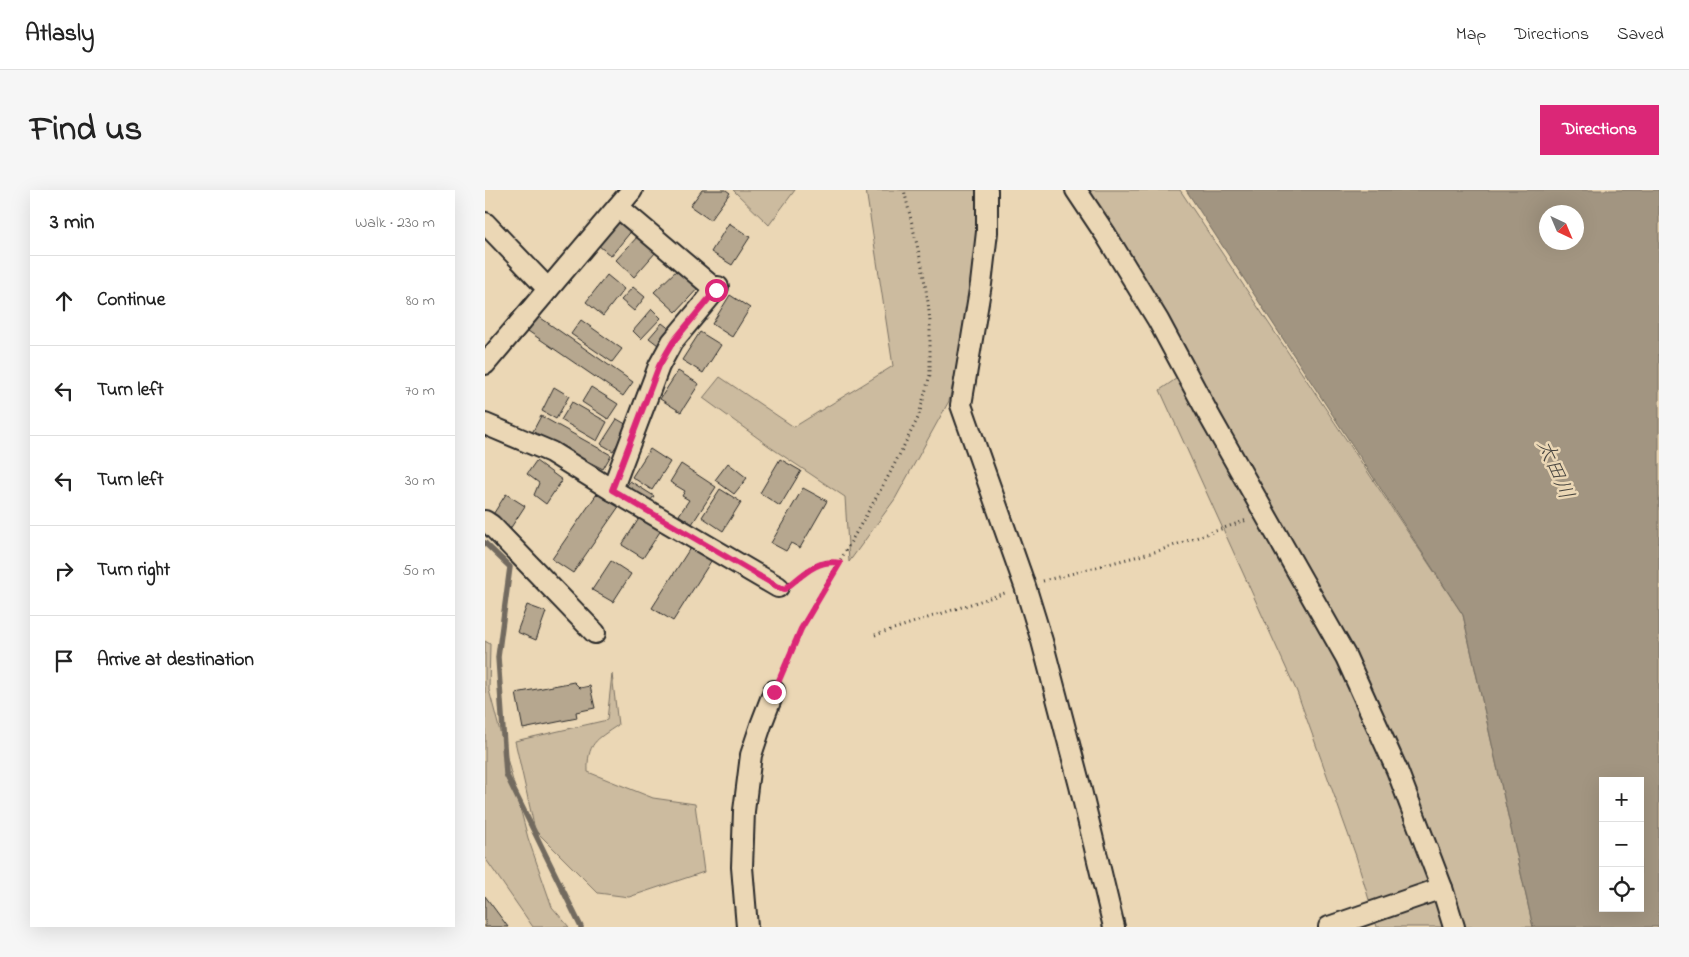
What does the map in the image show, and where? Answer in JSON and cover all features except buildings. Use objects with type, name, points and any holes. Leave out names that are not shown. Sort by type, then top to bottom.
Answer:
[{"type":"street","points":[[485,364],[632,190]]},
{"type":"street","points":[[987,190],[987,232],[981,284],[961,405],[1025,586],[1080,786],[1114,927]]},
{"type":"street","points":[[1076,190],[1158,320],[1346,657],[1397,770],[1442,888],[1454,927]]},
{"type":"street","points":[[612,490],[659,366],[673,342],[717,289],[618,207]]},
{"type":"street","points":[[485,223],[548,289]]},
{"type":"street","points":[[485,424],[551,452],[778,587]]},
{"type":"street","points":[[485,521],[498,532],[595,633]]},
{"type":"street","points":[[747,927],[742,868],[744,811],[751,755],[774,692]]},
{"type":"street","points":[[1329,927],[1442,888]]},
{"type":"path","points":[[774,692],[801,629],[840,563],[919,418],[930,375],[930,322],[920,257],[904,190]]},
{"type":"path","points":[[875,635],[1025,586],[1158,551],[1265,514]]},
{"type":"path","points":[[778,587],[785,589],[819,563],[830,561],[840,563]]},
{"type":"shaded area","points":[[733,190],[795,190],[769,225]]},
{"type":"shaded area","points":[[866,190],[988,190],[987,232],[949,401],[895,499],[849,562],[845,497],[773,449],[703,398],[720,377],[794,427],[893,366]]},
{"type":"shaded area","points":[[1078,190],[1180,190],[1463,615],[1533,927],[1377,927],[1356,856],[1297,692],[1160,390],[1193,367]]},
{"type":"shaded area","points":[[485,641],[490,644],[489,690],[528,838],[552,907],[569,927],[533,927],[485,858]]},
{"type":"shaded area","points":[[612,674],[618,725],[594,743],[589,755],[588,772],[653,798],[695,804],[704,872],[629,897],[598,893],[535,830],[515,741],[607,720]]},
{"type":"water","name":"太田川","points":[[1186,190],[1659,190],[1659,927],[1533,927],[1463,615]]},
{"type":"waterway","points":[[485,543],[510,567],[498,657],[506,774],[581,927]]},
{"type":"route","points":[[716,290],[673,342],[659,366],[612,490],[778,587],[785,589],[819,563],[830,561],[840,563],[801,629],[774,692]]}]
